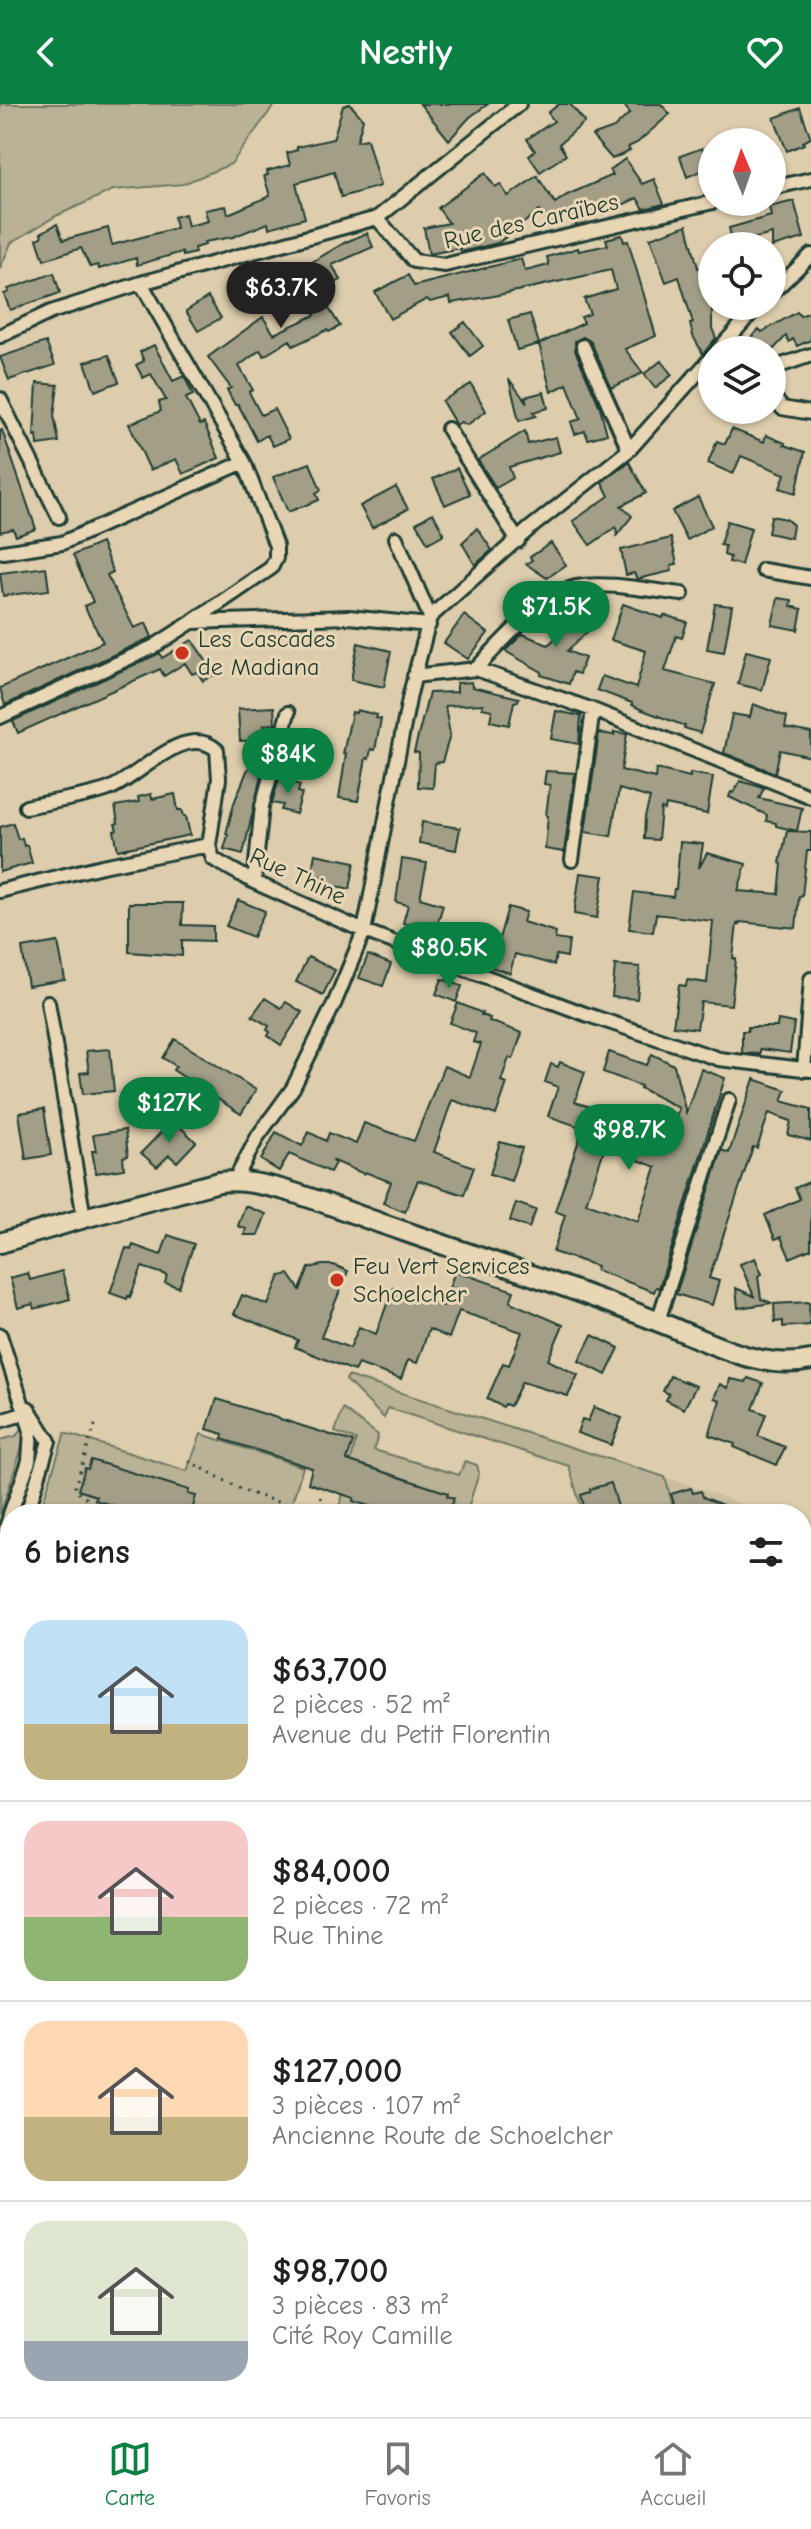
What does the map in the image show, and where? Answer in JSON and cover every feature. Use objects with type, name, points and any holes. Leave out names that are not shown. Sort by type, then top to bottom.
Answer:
[{"type":"main road","points":[[0,1243],[235,1180],[295,1194],[658,1321],[726,1349],[765,1361],[811,1360]]},
{"type":"street","points":[[0,336],[51,312],[141,283],[377,218],[519,104]]},
{"type":"street","points":[[786,185],[811,179]]},
{"type":"street","name":"Rue des Caraïbes","points":[[377,218],[414,261],[445,265],[698,206]]},
{"type":"street","points":[[786,279],[811,255]]},
{"type":"street","points":[[0,717],[153,647],[271,568],[276,558],[276,546],[244,462],[141,283]]},
{"type":"street","points":[[731,336],[745,320]]},
{"type":"street","points":[[583,346],[629,450]]},
{"type":"street","points":[[786,364],[811,355]]},
{"type":"street","points":[[235,1180],[258,1136],[293,1088],[335,1002],[364,931],[414,676],[430,621],[529,529],[629,450],[698,373]]},
{"type":"street","points":[[0,399],[59,517]]},
{"type":"street","points":[[786,409],[811,413]]},
{"type":"street","points":[[448,429],[518,541]]},
{"type":"street","points":[[3,552],[62,543],[244,462]]},
{"type":"street","points":[[396,538],[430,621]]},
{"type":"street","points":[[763,570],[811,578]]},
{"type":"street","points":[[476,669],[504,638],[563,591],[580,586],[606,586],[682,594]]},
{"type":"street","points":[[192,622],[349,617],[430,621]]},
{"type":"street","points":[[414,676],[476,669],[593,710],[811,797]]},
{"type":"street","points":[[572,860],[593,710]]},
{"type":"street","points":[[254,882],[262,806],[288,713]]},
{"type":"street","points":[[0,891],[102,866],[209,845],[219,779],[217,750],[204,742],[187,743],[169,750],[108,789],[26,807]]},
{"type":"street","name":"Rue Thine","points":[[209,845],[213,859],[254,882],[364,931],[585,1014],[719,1059],[808,1070]]},
{"type":"street","points":[[808,1070],[811,979]]},
{"type":"street","points":[[48,1002],[84,1218]]},
{"type":"street","points":[[658,1321],[729,1100]]},
{"type":"street","points":[[0,1335],[21,1399],[49,1441],[30,1504]]},
{"type":"street","points":[[0,1421],[28,1413]]},
{"type":"street","points":[[14,1504],[29,1461],[31,1431],[28,1413]]},
{"type":"path","points":[[85,1504],[86,1498],[76,1491],[75,1486],[96,1422]]},
{"type":"path","points":[[189,1461],[244,1491],[284,1504]]},
{"type":"path","points":[[318,1504],[323,1491]]},
{"type":"shaded area","points":[[0,104],[275,104],[231,164],[183,184],[113,190],[56,216],[11,243],[0,269]]},
{"type":"shaded area","points":[[348,1376],[665,1477],[672,1504],[580,1504],[569,1466],[388,1408],[384,1418],[346,1380]]},
{"type":"shaded area","points":[[343,1409],[378,1435],[374,1450],[459,1475],[465,1461],[477,1465],[479,1473],[469,1504],[340,1504],[356,1440],[335,1432]]},
{"type":"shaded area","points":[[22,1429],[23,1444],[4,1504],[0,1504],[0,1440],[16,1436]]},
{"type":"shaded area","points":[[65,1433],[187,1471],[201,1434],[303,1467],[292,1504],[42,1504]]},
{"type":"shaded area","points":[[665,1477],[740,1504],[672,1504]]},
{"type":"building","points":[[350,104],[363,119],[357,141],[367,139],[380,186],[341,197],[334,172],[296,183],[305,218],[269,228],[268,223],[233,237],[204,242],[205,245],[194,248],[195,253],[183,256],[182,252],[137,265],[136,258],[99,269],[98,265],[90,267],[81,248],[44,260],[37,239],[57,224],[63,240],[108,228],[112,245],[176,228],[174,217],[185,214],[188,226],[208,221],[205,210],[226,206],[228,214],[270,196],[264,176],[268,175],[267,171],[290,165],[287,153],[297,150],[297,147],[333,139],[343,106]]},
{"type":"building","points":[[420,104],[488,104],[470,117],[449,140]]},
{"type":"building","points":[[559,104],[570,104],[585,122],[559,144],[566,155],[540,172],[529,156],[535,151],[527,139],[554,121],[548,113]]},
{"type":"building","points":[[623,104],[661,104],[670,114],[637,143],[628,147],[630,151],[612,159],[592,136],[614,128],[630,113]]},
{"type":"building","points":[[800,108],[811,138],[787,151],[786,128],[778,128],[774,118]]},
{"type":"building","points":[[698,149],[698,172],[687,177],[680,156]]},
{"type":"building","points":[[625,159],[642,184],[654,179],[664,204],[644,209],[637,198],[603,214],[600,209],[576,224],[568,212],[547,223],[539,211],[498,243],[461,252],[460,248],[429,254],[424,228],[449,223],[438,208],[485,173],[495,187],[500,184],[508,196],[537,176],[555,203],[613,175],[610,170]]},
{"type":"building","points":[[794,201],[804,238],[786,243],[786,232],[730,232],[729,228],[771,216],[786,216],[786,203]]},
{"type":"building","points":[[687,225],[698,268],[698,320],[712,320],[715,336],[698,336],[698,345],[679,277],[666,282],[650,238]]},
{"type":"building","points":[[367,233],[373,247],[332,265],[341,280],[319,293],[340,326],[293,346],[290,340],[264,356],[260,350],[239,366],[253,390],[249,392],[261,415],[274,409],[289,439],[273,446],[267,435],[257,441],[227,390],[231,388],[208,357],[263,317],[274,334],[315,315],[298,287],[295,289],[288,278],[248,301],[238,281],[269,263],[272,267],[280,263],[288,276]]},
{"type":"building","points":[[622,235],[624,242],[628,241],[656,336],[625,349],[643,373],[611,388],[591,342],[583,337],[575,341],[575,350],[600,407],[607,434],[588,439],[585,431],[575,434],[571,422],[581,419],[567,384],[551,392],[539,344],[584,323],[581,317],[590,314],[584,299],[616,289],[611,270],[451,303],[450,297],[430,302],[427,299],[390,319],[375,292],[408,275],[414,286],[521,259],[525,271],[549,265],[547,257],[578,248],[579,251],[608,245],[606,239]]},
{"type":"building","points":[[54,273],[60,293],[10,310],[4,294],[9,292],[8,289]]},
{"type":"building","points":[[208,297],[221,318],[198,331],[186,311]]},
{"type":"building","points":[[797,312],[800,316],[811,312],[811,340],[797,346],[793,339],[789,342],[786,336],[752,336],[759,329],[762,332]]},
{"type":"building","points":[[530,314],[539,344],[517,350],[508,320]]},
{"type":"building","points":[[465,322],[483,346],[470,356],[452,332]]},
{"type":"building","points":[[46,342],[55,365],[9,380],[0,357]]},
{"type":"building","points":[[154,345],[173,381],[184,376],[193,395],[186,398],[200,425],[204,423],[219,458],[183,474],[176,459],[150,470],[129,424],[161,411],[159,402],[166,400],[151,374],[143,378],[136,365],[144,361],[140,352]]},
{"type":"building","points":[[109,355],[119,382],[95,391],[85,362]]},
{"type":"building","points":[[661,361],[672,375],[655,388],[644,374]]},
{"type":"building","points":[[509,379],[527,403],[525,397],[544,392],[548,408],[533,412],[536,416],[519,421]]},
{"type":"building","points":[[37,383],[58,385],[54,416],[59,442],[38,445],[37,435],[34,436]]},
{"type":"building","points":[[471,384],[486,411],[467,425],[461,422],[456,425],[442,401]]},
{"type":"building","points":[[732,429],[764,442],[766,435],[805,452],[796,493],[780,488],[785,474],[741,456],[733,474],[708,463],[717,441],[725,444]]},
{"type":"building","points":[[2,430],[36,529],[16,536],[13,529],[0,532]]},
{"type":"building","points":[[525,431],[528,444],[556,437],[560,452],[509,467],[513,478],[496,488],[478,460]]},
{"type":"building","points":[[629,462],[646,493],[621,506],[632,516],[617,535],[616,527],[590,545],[573,521],[609,496],[602,482]]},
{"type":"building","points":[[310,463],[321,490],[316,493],[319,500],[288,512],[273,477]]},
{"type":"building","points":[[457,468],[470,494],[445,505],[433,479]]},
{"type":"building","points":[[396,487],[408,509],[372,528],[360,506]]},
{"type":"building","points":[[698,497],[712,526],[687,540],[672,511]]},
{"type":"building","points":[[433,513],[444,534],[428,543],[416,523]]},
{"type":"building","points":[[771,516],[786,519],[793,525],[791,538],[768,533]]},
{"type":"building","points":[[727,521],[751,528],[741,565],[729,562],[730,557],[724,555],[725,546],[720,545]]},
{"type":"building","points":[[477,528],[492,550],[475,565],[462,543]]},
{"type":"building","points":[[671,538],[677,564],[671,565],[672,571],[637,579],[634,573],[626,575],[621,550]]},
{"type":"building","points":[[101,543],[113,572],[107,575],[134,628],[146,623],[152,637],[5,705],[0,688],[103,642],[84,606],[93,602],[73,555]]},
{"type":"building","points":[[551,543],[566,565],[547,578],[526,564],[532,560],[530,557]]},
{"type":"building","points":[[46,567],[49,590],[3,596],[0,573]]},
{"type":"building","points":[[778,598],[792,600],[791,606],[802,609],[798,630],[772,625]]},
{"type":"building","points":[[623,604],[663,618],[664,615],[687,622],[682,638],[676,636],[665,671],[715,684],[700,733],[597,690],[602,676],[636,688],[646,651],[611,640]]},
{"type":"building","points":[[715,604],[732,606],[724,652],[707,649]]},
{"type":"building","points":[[590,606],[602,618],[567,651],[585,658],[579,674],[573,672],[569,684],[541,675],[542,672],[505,651],[523,634],[548,645]]},
{"type":"building","points":[[464,615],[488,633],[468,659],[444,643]]},
{"type":"building","points":[[192,640],[215,674],[203,681],[197,672],[192,674],[185,663],[164,676],[160,669],[18,733],[13,721],[160,653],[162,658]]},
{"type":"building","points":[[358,643],[391,651],[384,687],[351,680]]},
{"type":"building","points":[[746,651],[771,657],[762,690],[738,684]]},
{"type":"building","points":[[471,682],[472,687],[519,698],[514,702],[509,725],[490,721],[492,710],[482,708],[483,704],[445,706],[450,735],[442,762],[435,763],[433,788],[418,787],[419,753],[414,752],[429,693],[457,692],[457,683]]},
{"type":"building","points":[[753,704],[787,717],[785,728],[811,733],[811,757],[780,750],[775,773],[724,753],[732,714],[750,717]]},
{"type":"building","points":[[274,707],[275,724],[264,725],[264,740],[240,741],[238,709]]},
{"type":"building","points":[[357,710],[381,719],[375,750],[371,749],[369,759],[366,758],[358,801],[339,798],[346,754],[343,754],[352,712],[356,713]]},
{"type":"building","points":[[556,711],[581,716],[579,744],[551,739]]},
{"type":"building","points":[[614,732],[627,734],[621,770],[655,778],[656,769],[690,777],[690,773],[713,777],[707,814],[666,805],[665,810],[661,809],[658,840],[644,839],[650,798],[619,789],[611,836],[585,832],[599,733],[614,735]]},
{"type":"building","points":[[255,758],[264,764],[243,854],[224,849],[234,803]]},
{"type":"building","points":[[546,771],[575,773],[564,852],[545,849],[550,785],[544,784]]},
{"type":"building","points":[[279,779],[300,785],[298,792],[302,793],[296,814],[281,810],[283,805],[272,803]]},
{"type":"building","points":[[740,781],[764,788],[759,798],[802,808],[797,831],[766,821],[767,815],[729,797]]},
{"type":"building","points":[[151,794],[152,799],[175,794],[178,810],[186,816],[190,835],[118,850],[114,831],[118,823],[115,806],[139,802],[138,797]]},
{"type":"building","points":[[422,822],[460,828],[456,850],[419,843]]},
{"type":"building","points":[[13,823],[18,839],[22,838],[24,846],[27,845],[32,863],[0,872],[0,827]]},
{"type":"building","points":[[787,831],[811,832],[811,851],[807,851],[796,928],[737,924],[731,1005],[701,1002],[697,1029],[673,1026],[679,985],[686,986],[687,980],[707,983],[713,921],[656,914],[653,932],[629,929],[634,892],[673,897],[680,842],[703,844],[699,868],[707,853],[746,864],[738,891],[779,894],[780,863]]},
{"type":"building","points":[[315,854],[355,862],[350,889],[322,883],[323,877],[311,875]]},
{"type":"building","points":[[402,859],[427,863],[420,898],[443,905],[434,935],[403,923],[408,905],[396,902]]},
{"type":"building","points":[[580,873],[604,876],[597,918],[574,914]]},
{"type":"building","points":[[238,900],[265,911],[253,937],[226,926]]},
{"type":"building","points":[[129,903],[183,903],[182,925],[213,926],[213,941],[182,940],[182,956],[129,952]]},
{"type":"building","points":[[508,907],[526,912],[523,922],[556,932],[555,939],[569,941],[567,957],[556,955],[554,965],[515,954],[510,973],[491,967]]},
{"type":"building","points":[[58,942],[65,980],[28,986],[22,948]]},
{"type":"building","points":[[368,955],[391,964],[383,986],[359,978]]},
{"type":"building","points":[[308,957],[335,970],[323,995],[296,982]]},
{"type":"building","points":[[615,965],[640,967],[637,999],[612,997]]},
{"type":"building","points":[[442,979],[462,986],[456,1002],[436,994]]},
{"type":"building","points":[[265,998],[281,1008],[286,1002],[302,1012],[281,1045],[268,1036],[269,1026],[252,1016]]},
{"type":"building","points":[[458,1003],[482,1013],[490,1018],[489,1021],[522,1033],[501,1081],[507,1083],[496,1115],[452,1100],[434,1152],[474,1167],[464,1195],[418,1180],[405,1212],[383,1203],[391,1182],[332,1160],[335,1163],[330,1172],[289,1154],[279,1171],[261,1160],[276,1132],[302,1146],[309,1132],[326,1141],[329,1133],[356,1144],[364,1123],[414,1141],[444,1066],[470,1077],[481,1044],[473,1042],[476,1033],[450,1023]]},
{"type":"building","points":[[778,1020],[794,1023],[790,1053],[760,1049],[760,1054],[742,1053],[742,1031],[748,1031],[748,1027],[777,1027]]},
{"type":"building","points":[[175,1039],[256,1090],[241,1114],[173,1070],[176,1066],[163,1058]]},
{"type":"building","points":[[110,1049],[114,1091],[83,1094],[80,1073],[89,1072],[86,1051]]},
{"type":"building","points":[[609,1052],[647,1065],[652,1054],[674,1065],[686,1113],[701,1069],[725,1078],[659,1288],[656,1287],[654,1292],[596,1270],[597,1266],[553,1252],[565,1215],[555,1211],[583,1128],[548,1116],[558,1087],[545,1082],[551,1064],[558,1067],[560,1062],[585,1072],[575,1102],[615,1115],[614,1119],[646,1131],[665,1149],[679,1108],[641,1086],[603,1072]],"holes":[[[605,1147],[656,1167],[638,1221],[586,1203]]]},
{"type":"building","points":[[754,1079],[786,1090],[782,1101],[811,1109],[811,1141],[788,1135],[791,1121],[769,1113],[757,1148],[753,1147],[709,1278],[719,1281],[712,1305],[676,1294],[722,1150],[729,1153]]},
{"type":"building","points":[[44,1109],[51,1155],[26,1159],[19,1113]]},
{"type":"building","points":[[173,1120],[196,1142],[177,1162],[169,1155],[157,1167],[141,1153]]},
{"type":"building","points":[[125,1130],[128,1156],[123,1157],[124,1169],[96,1173],[93,1135]]},
{"type":"building","points":[[500,1142],[522,1148],[511,1181],[490,1174]]},
{"type":"building","points":[[811,1181],[811,1249],[790,1258],[781,1237],[775,1239],[765,1215],[800,1199],[795,1188]]},
{"type":"building","points":[[516,1203],[536,1210],[529,1228],[510,1221]]},
{"type":"building","points":[[245,1206],[266,1214],[258,1235],[244,1235],[246,1229],[238,1226]]},
{"type":"building","points":[[168,1235],[194,1244],[179,1287],[165,1283],[167,1275],[142,1267],[130,1297],[127,1299],[110,1293],[126,1248],[131,1250],[133,1245],[161,1255]]},
{"type":"building","points":[[755,1258],[762,1274],[758,1276],[761,1299],[772,1303],[738,1308],[736,1288],[754,1296],[740,1264]]},
{"type":"building","points":[[334,1265],[348,1271],[321,1337],[350,1348],[359,1327],[376,1334],[393,1288],[443,1306],[455,1271],[514,1291],[510,1302],[563,1325],[548,1360],[578,1375],[568,1396],[522,1382],[510,1406],[505,1404],[503,1407],[487,1399],[503,1363],[509,1365],[522,1332],[459,1311],[449,1338],[429,1329],[417,1363],[408,1360],[401,1379],[358,1364],[354,1371],[295,1347],[298,1340],[234,1314],[242,1295],[268,1305],[280,1276],[289,1274],[300,1290],[309,1268]]},
{"type":"building","points":[[62,1271],[70,1299],[34,1309],[33,1304],[18,1308],[10,1278],[28,1273],[30,1280]]},
{"type":"building","points":[[809,1302],[810,1325],[783,1327],[783,1321],[775,1322],[774,1304]]},
{"type":"building","points":[[592,1335],[619,1348],[606,1375],[579,1361]]},
{"type":"building","points":[[670,1376],[696,1386],[684,1409],[666,1400],[669,1394],[663,1391]]},
{"type":"building","points":[[748,1378],[763,1383],[753,1409],[766,1414],[758,1436],[785,1447],[777,1465],[709,1435],[720,1400],[714,1398],[720,1384],[728,1388],[730,1379],[746,1382]]},
{"type":"building","points":[[217,1399],[353,1442],[347,1460],[448,1493],[447,1496],[454,1498],[452,1504],[362,1504],[353,1501],[354,1498],[308,1483],[312,1468],[222,1439],[223,1434],[207,1429]]},
{"type":"building","points":[[594,1407],[622,1418],[611,1445],[577,1433],[582,1419],[588,1421]]},
{"type":"building","points":[[91,1460],[189,1490],[188,1494],[196,1496],[194,1504],[108,1504],[95,1500],[96,1496],[78,1490],[85,1468],[88,1469]]},
{"type":"building","points":[[611,1483],[617,1504],[583,1504],[581,1495],[590,1492],[590,1489]]},
{"type":"building","points":[[691,1488],[693,1493],[701,1491],[703,1497],[720,1504],[674,1504],[671,1494]]},
{"type":"place","name":"Les Cascades de Madiana","points":[[182,653]]},
{"type":"place","name":"Feu Vert Services Schoelcher","points":[[337,1280]]}]
